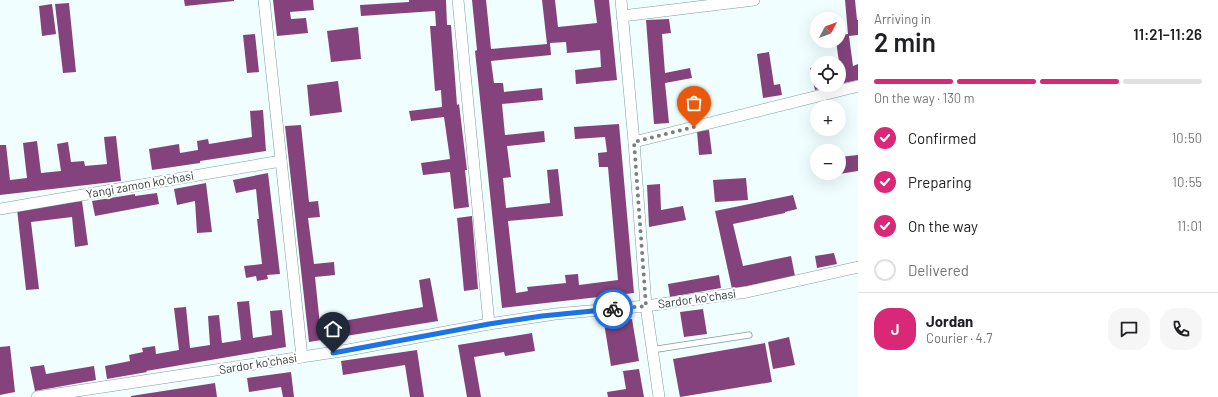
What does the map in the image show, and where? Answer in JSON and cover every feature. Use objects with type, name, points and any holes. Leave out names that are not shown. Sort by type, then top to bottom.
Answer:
[{"type":"street","points":[[264,0],[302,357]]},
{"type":"street","points":[[458,0],[489,324]]},
{"type":"street","points":[[621,0],[634,142],[646,306],[651,350],[659,397]]},
{"type":"street","points":[[622,16],[754,0]]},
{"type":"street","points":[[634,142],[858,86]]},
{"type":"street","name":"Yangi zamon koʻchasi","points":[[0,209],[281,161]]},
{"type":"street","name":"Sardor koʻchasi","points":[[37,397],[348,350],[489,324],[555,314],[646,306],[746,292],[858,268]]},
{"type":"lane","points":[[651,350],[749,335]]},
{"type":"building","points":[[184,0],[234,0],[234,1],[185,6]]},
{"type":"building","points":[[273,0],[313,0],[314,10],[290,12],[291,19],[306,18],[308,33],[277,36]]},
{"type":"building","points":[[409,0],[446,0],[447,25],[451,25],[457,105],[459,104],[467,170],[465,170],[469,207],[454,209],[450,172],[423,175],[421,163],[450,159],[444,117],[411,121],[409,111],[442,107],[441,90],[435,91],[430,26],[436,26],[435,11],[361,16],[360,5],[409,2]]},
{"type":"building","points":[[472,0],[486,0],[491,49],[547,44],[542,0],[555,0],[558,27],[597,23],[594,0],[609,0],[617,80],[576,84],[575,70],[601,67],[600,50],[567,53],[566,42],[550,43],[551,55],[491,61],[494,83],[503,83],[504,92],[542,88],[543,100],[502,104],[505,135],[544,131],[545,142],[507,146],[511,177],[503,178],[506,208],[550,203],[547,170],[558,169],[563,216],[508,221],[516,293],[528,291],[527,287],[566,283],[565,275],[578,274],[579,285],[618,280],[608,167],[599,167],[598,153],[607,152],[605,137],[575,139],[574,127],[619,124],[634,293],[502,308],[475,51],[477,50]]},
{"type":"building","points":[[845,0],[855,0],[858,20],[858,35],[849,36],[853,66],[858,64],[858,80],[846,83],[846,56],[838,56],[837,48],[846,48],[846,34],[848,34]]},
{"type":"building","points":[[69,3],[76,72],[63,73],[55,4]]},
{"type":"building","points":[[52,4],[56,34],[42,36],[39,6]]},
{"type":"building","points":[[669,19],[671,33],[662,34],[665,73],[690,68],[692,78],[665,83],[669,123],[654,124],[646,20]]},
{"type":"building","points":[[358,27],[361,59],[331,62],[327,31]]},
{"type":"building","points":[[255,34],[259,72],[247,73],[243,35]]},
{"type":"building","points":[[769,52],[774,85],[780,84],[782,95],[763,98],[757,54]]},
{"type":"building","points":[[338,81],[342,112],[310,116],[307,85]]},
{"type":"building","points":[[263,110],[266,151],[152,170],[149,149],[179,144],[180,153],[198,150],[197,141],[208,139],[209,144],[252,137],[250,111]]},
{"type":"building","points":[[301,125],[309,202],[318,201],[320,217],[308,218],[314,264],[334,262],[335,275],[315,277],[320,325],[423,307],[419,280],[430,278],[438,321],[309,342],[285,126]]},
{"type":"building","points":[[709,130],[712,154],[699,155],[697,131]]},
{"type":"building","points":[[116,136],[121,181],[0,195],[0,145],[6,145],[10,180],[27,178],[23,143],[37,141],[41,173],[61,171],[57,144],[68,142],[71,162],[84,161],[85,166],[107,164],[104,137]]},
{"type":"building","points":[[858,155],[858,171],[846,173],[846,156]]},
{"type":"building","points":[[268,173],[280,274],[267,275],[268,279],[257,281],[256,276],[246,278],[244,266],[262,264],[257,219],[259,219],[256,189],[236,193],[233,180]]},
{"type":"building","points":[[746,178],[748,200],[715,202],[713,180]]},
{"type":"building","points":[[206,183],[212,232],[197,233],[195,201],[177,205],[174,189]]},
{"type":"building","points":[[660,184],[661,210],[683,206],[686,220],[649,227],[647,185]]},
{"type":"building","points":[[157,193],[159,204],[95,216],[92,201],[135,194],[135,196]]},
{"type":"building","points":[[793,195],[797,209],[733,224],[743,266],[791,256],[795,276],[732,289],[715,211]]},
{"type":"building","points":[[82,201],[88,245],[75,247],[72,217],[31,222],[39,289],[26,290],[17,209]]},
{"type":"building","points":[[472,216],[478,289],[464,291],[457,218]]},
{"type":"building","points":[[834,253],[837,264],[817,268],[815,256]]},
{"type":"building","points":[[719,275],[721,288],[670,297],[668,284]]},
{"type":"building","points":[[249,301],[253,338],[272,335],[270,311],[282,310],[286,347],[107,379],[105,366],[130,361],[129,355],[143,352],[142,348],[155,346],[156,354],[179,350],[174,308],[186,307],[190,348],[210,345],[208,316],[219,315],[222,343],[241,340],[237,302]]},
{"type":"building","points":[[703,309],[707,334],[684,337],[680,312]]},
{"type":"building","points":[[632,319],[639,361],[611,366],[604,323]]},
{"type":"building","points":[[532,333],[535,351],[505,356],[504,352],[474,357],[481,397],[467,397],[458,345]]},
{"type":"building","points":[[789,337],[795,365],[773,369],[768,342]]},
{"type":"building","points":[[765,343],[772,382],[680,397],[673,359]]},
{"type":"building","points":[[10,346],[15,392],[0,395],[0,347]]},
{"type":"building","points":[[417,350],[424,397],[410,397],[405,365],[343,375],[341,361]]},
{"type":"building","points":[[44,365],[46,374],[94,366],[96,380],[35,391],[30,367]]},
{"type":"building","points":[[639,369],[644,397],[608,397],[607,392],[626,389],[623,371]]},
{"type":"building","points":[[291,372],[294,397],[283,397],[281,387],[249,392],[247,378]]},
{"type":"building","points":[[215,383],[217,397],[131,397],[131,396]]},
{"type":"way so far","points":[[613,309],[646,306],[634,142],[694,127]]},
{"type":"route","points":[[333,353],[489,324],[555,314],[613,309]]}]
